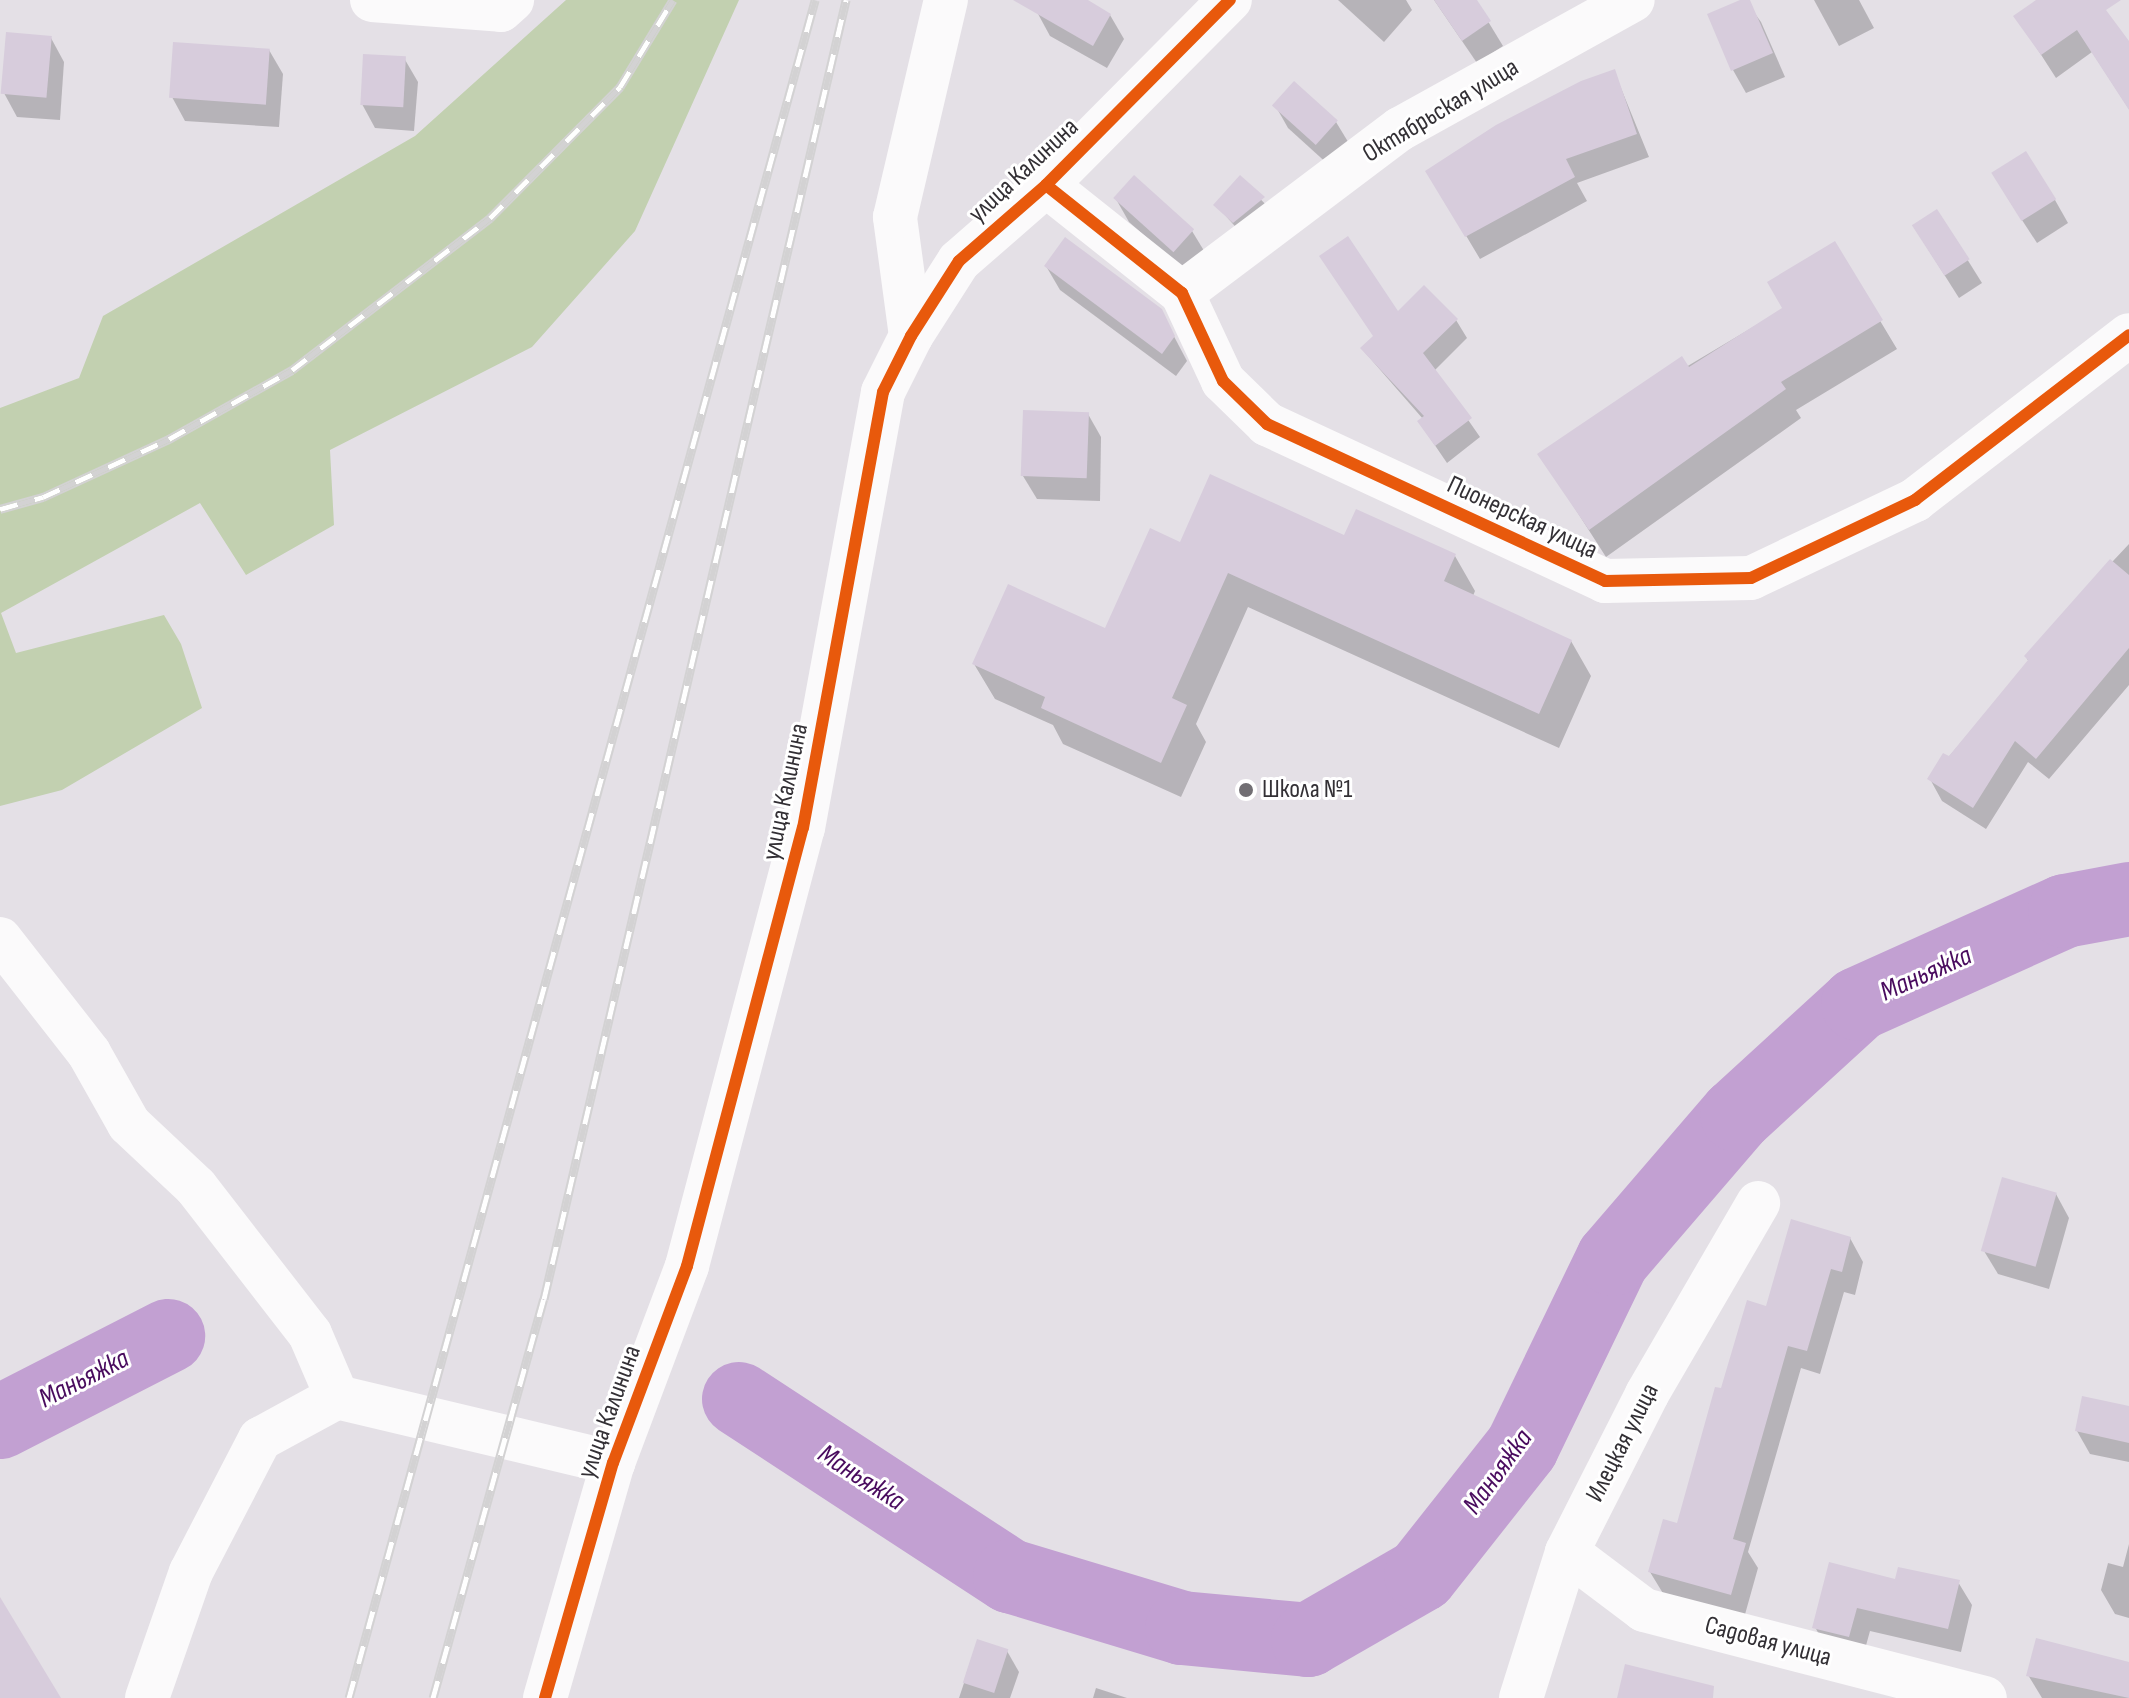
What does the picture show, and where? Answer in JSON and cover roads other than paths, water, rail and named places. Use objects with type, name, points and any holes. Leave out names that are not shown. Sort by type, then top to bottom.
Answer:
[{"type":"street","points":[[372,0],[501,10],[512,0]]},
{"type":"street","points":[[911,336],[895,217],[946,0]]},
{"type":"street","name":"улица Калинина","points":[[545,1698],[613,1463],[687,1266],[779,919],[850,593],[883,392],[911,336],[959,261],[1046,185],[1230,0]]},
{"type":"street","name":"Октябрьская улица","points":[[1182,293],[1400,129],[1633,0]]},
{"type":"street","name":"Пионерская улица","points":[[1046,185],[1182,293],[1223,381],[1267,424],[1605,581],[1751,578],[1915,500],[2129,335]]},
{"type":"street","points":[[0,939],[89,1053],[129,1124],[196,1187],[310,1334],[337,1397]]},
{"type":"street","name":"Илецкая улица","points":[[1521,1698],[1567,1552],[1647,1394],[1758,1203]]},
{"type":"street","points":[[147,1698],[191,1572],[260,1439],[337,1397],[613,1463]]},
{"type":"street","name":"Садовая улица","points":[[1567,1552],[1644,1610],[1985,1698]]},
{"type":"waterway","name":"Маньяжка","points":[[739,1399],[1010,1576],[1182,1628],[1308,1640],[1421,1575],[1522,1447],[1613,1259],[1737,1115],[1858,1004],[2065,911],[2129,899]]},
{"type":"waterway","name":"Маньяжка","points":[[0,1422],[168,1336]]},
{"type":"railway","points":[[0,509],[43,497],[169,439],[292,370],[490,218],[620,87],[673,0]]},
{"type":"railway","points":[[349,1698],[815,0]]},
{"type":"railway","points":[[433,1698],[544,1299],[846,0]]},
{"type":"place","name":"Школа №1","points":[[1246,790]]}]
